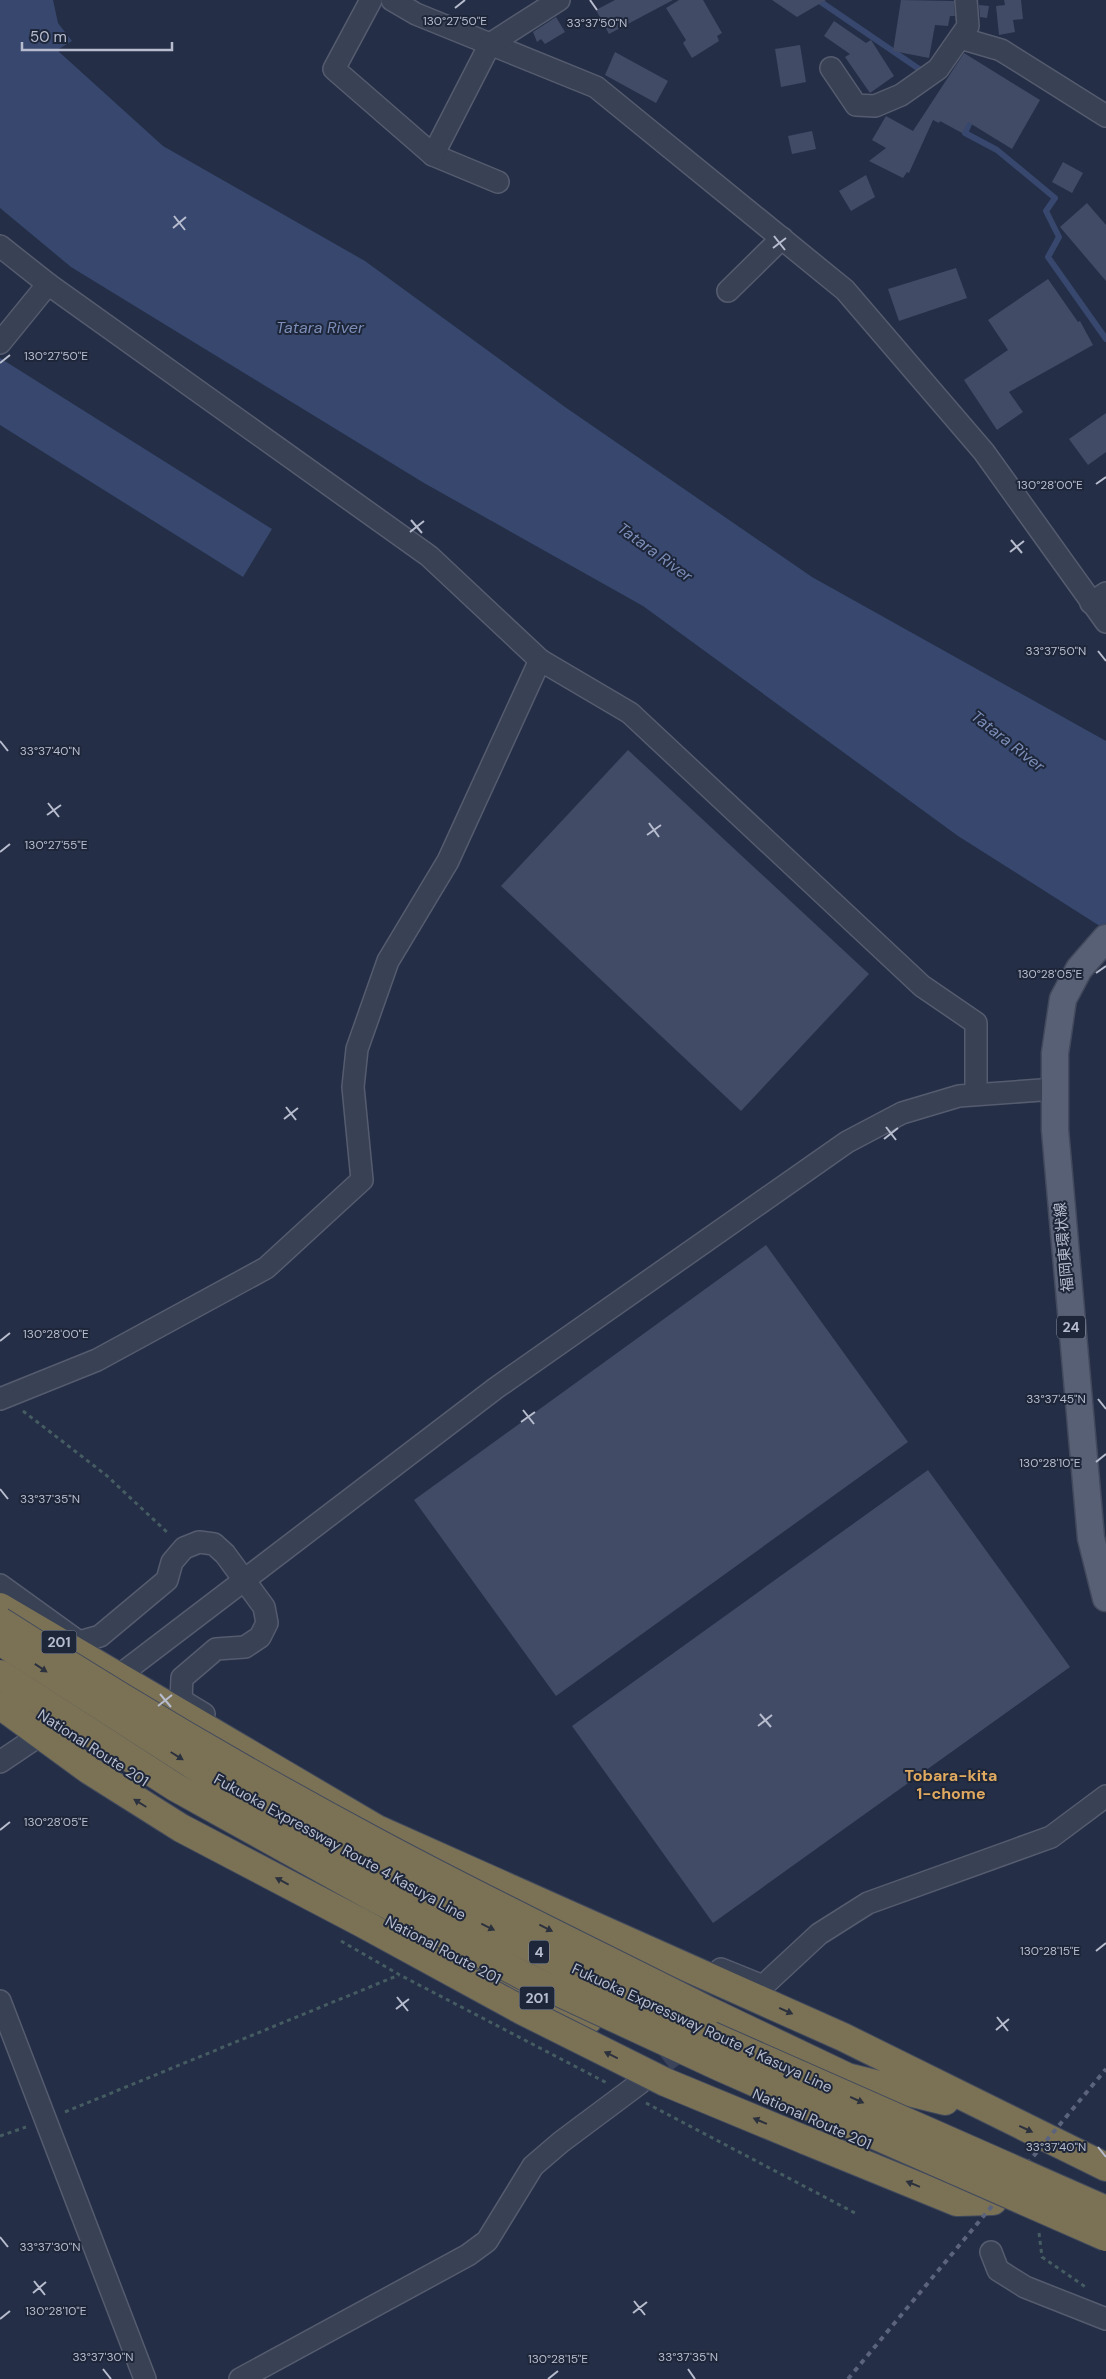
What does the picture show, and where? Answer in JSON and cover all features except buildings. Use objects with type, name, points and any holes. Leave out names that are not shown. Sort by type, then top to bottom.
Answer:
[{"type":"highway","name":"201","points":[[0,1607],[377,1829],[843,2037],[997,2115],[1106,2167]]},
{"type":"highway","points":[[0,1621],[84,1675],[373,1841],[709,2012],[848,2076],[997,2115]]},
{"type":"highway","name":"Fukuoka Expressway Route 4 Kasuya Line","points":[[0,1641],[232,1790],[426,1897],[703,2032],[1106,2210]]},
{"type":"highway","name":"Fukuoka Expressway Route 4 Kasuya Line","points":[[0,1674],[175,1787],[370,1896],[524,1976],[720,2067],[1106,2237]]},
{"type":"highway","name":"National Route 201","points":[[0,1685],[161,1792],[487,1976],[852,2136],[993,2201],[1106,2249]]},
{"type":"highway","points":[[0,1705],[89,1770],[181,1828],[362,1923],[523,2011],[665,2082],[957,2202],[993,2201]]},
{"type":"main road","name":"福岡東環状線","points":[[1104,939],[1079,969],[1063,999],[1055,1053],[1054,1130],[1090,1528],[1106,1598]]},
{"type":"street","points":[[372,0],[334,68],[433,155],[498,182]]},
{"type":"street","points":[[392,0],[416,14],[596,87],[846,290],[984,452],[1098,598],[1106,622]]},
{"type":"street","points":[[433,155],[490,44],[560,0]]},
{"type":"street","points":[[831,68],[856,105],[875,106],[901,95],[938,69],[960,38],[968,26],[966,0]]},
{"type":"street","points":[[960,38],[1001,50],[1106,116]]},
{"type":"street","points":[[728,290],[782,238]]},
{"type":"street","points":[[0,246],[48,284],[429,556],[540,660],[630,713],[922,986],[976,1023],[976,1094]]},
{"type":"street","points":[[0,343],[48,284]]},
{"type":"street","points":[[2,1398],[97,1360],[266,1268],[362,1180],[353,1087],[357,1049],[388,961],[448,861],[540,660]]},
{"type":"street","points":[[0,1762],[56,1724],[496,1388],[847,1142],[902,1113],[959,1096],[1055,1090]]},
{"type":"street","points":[[0,1585],[79,1642],[100,1636],[167,1580],[172,1562],[184,1548],[199,1542],[214,1544],[225,1554],[264,1607],[267,1623],[260,1637],[245,1647],[216,1649],[182,1678],[181,1700],[402,1834],[763,1986],[819,1934],[868,1903],[1051,1837],[1106,1796]]},
{"type":"street","points":[[0,2001],[145,2379]]},
{"type":"street","points":[[240,2379],[468,2255],[487,2241],[533,2166],[561,2142],[633,2088]]},
{"type":"street","points":[[991,2252],[998,2270],[1025,2288],[1106,2318]]},
{"type":"path","points":[[2,1398],[106,1474],[184,1548]]},
{"type":"path","points":[[0,2136],[46,2120],[400,1975],[548,2054],[633,2088],[855,2213]]},
{"type":"path","points":[[1038,2219],[1042,2257],[1090,2290]]},
{"type":"water","name":"Tatara River","points":[[0,0],[53,0],[58,23],[72,41],[57,50],[163,146],[365,261],[565,407],[812,577],[1106,741],[1106,930],[958,836],[643,606],[424,483],[71,267],[0,208]]},
{"type":"water","points":[[0,358],[272,529],[243,577],[0,425]]},
{"type":"waterway","points":[[818,0],[925,73]]},
{"type":"waterway","points":[[973,115],[965,133],[997,150],[1055,198],[1046,211],[1059,237],[1048,257],[1106,339]]},
{"type":"tunnel","points":[[640,2082],[760,1988]]},
{"type":"railway","points":[[848,2379],[1106,2069]]},
{"type":"district","name":"Tobara-kita 1-chome","points":[[951,1784]]}]
